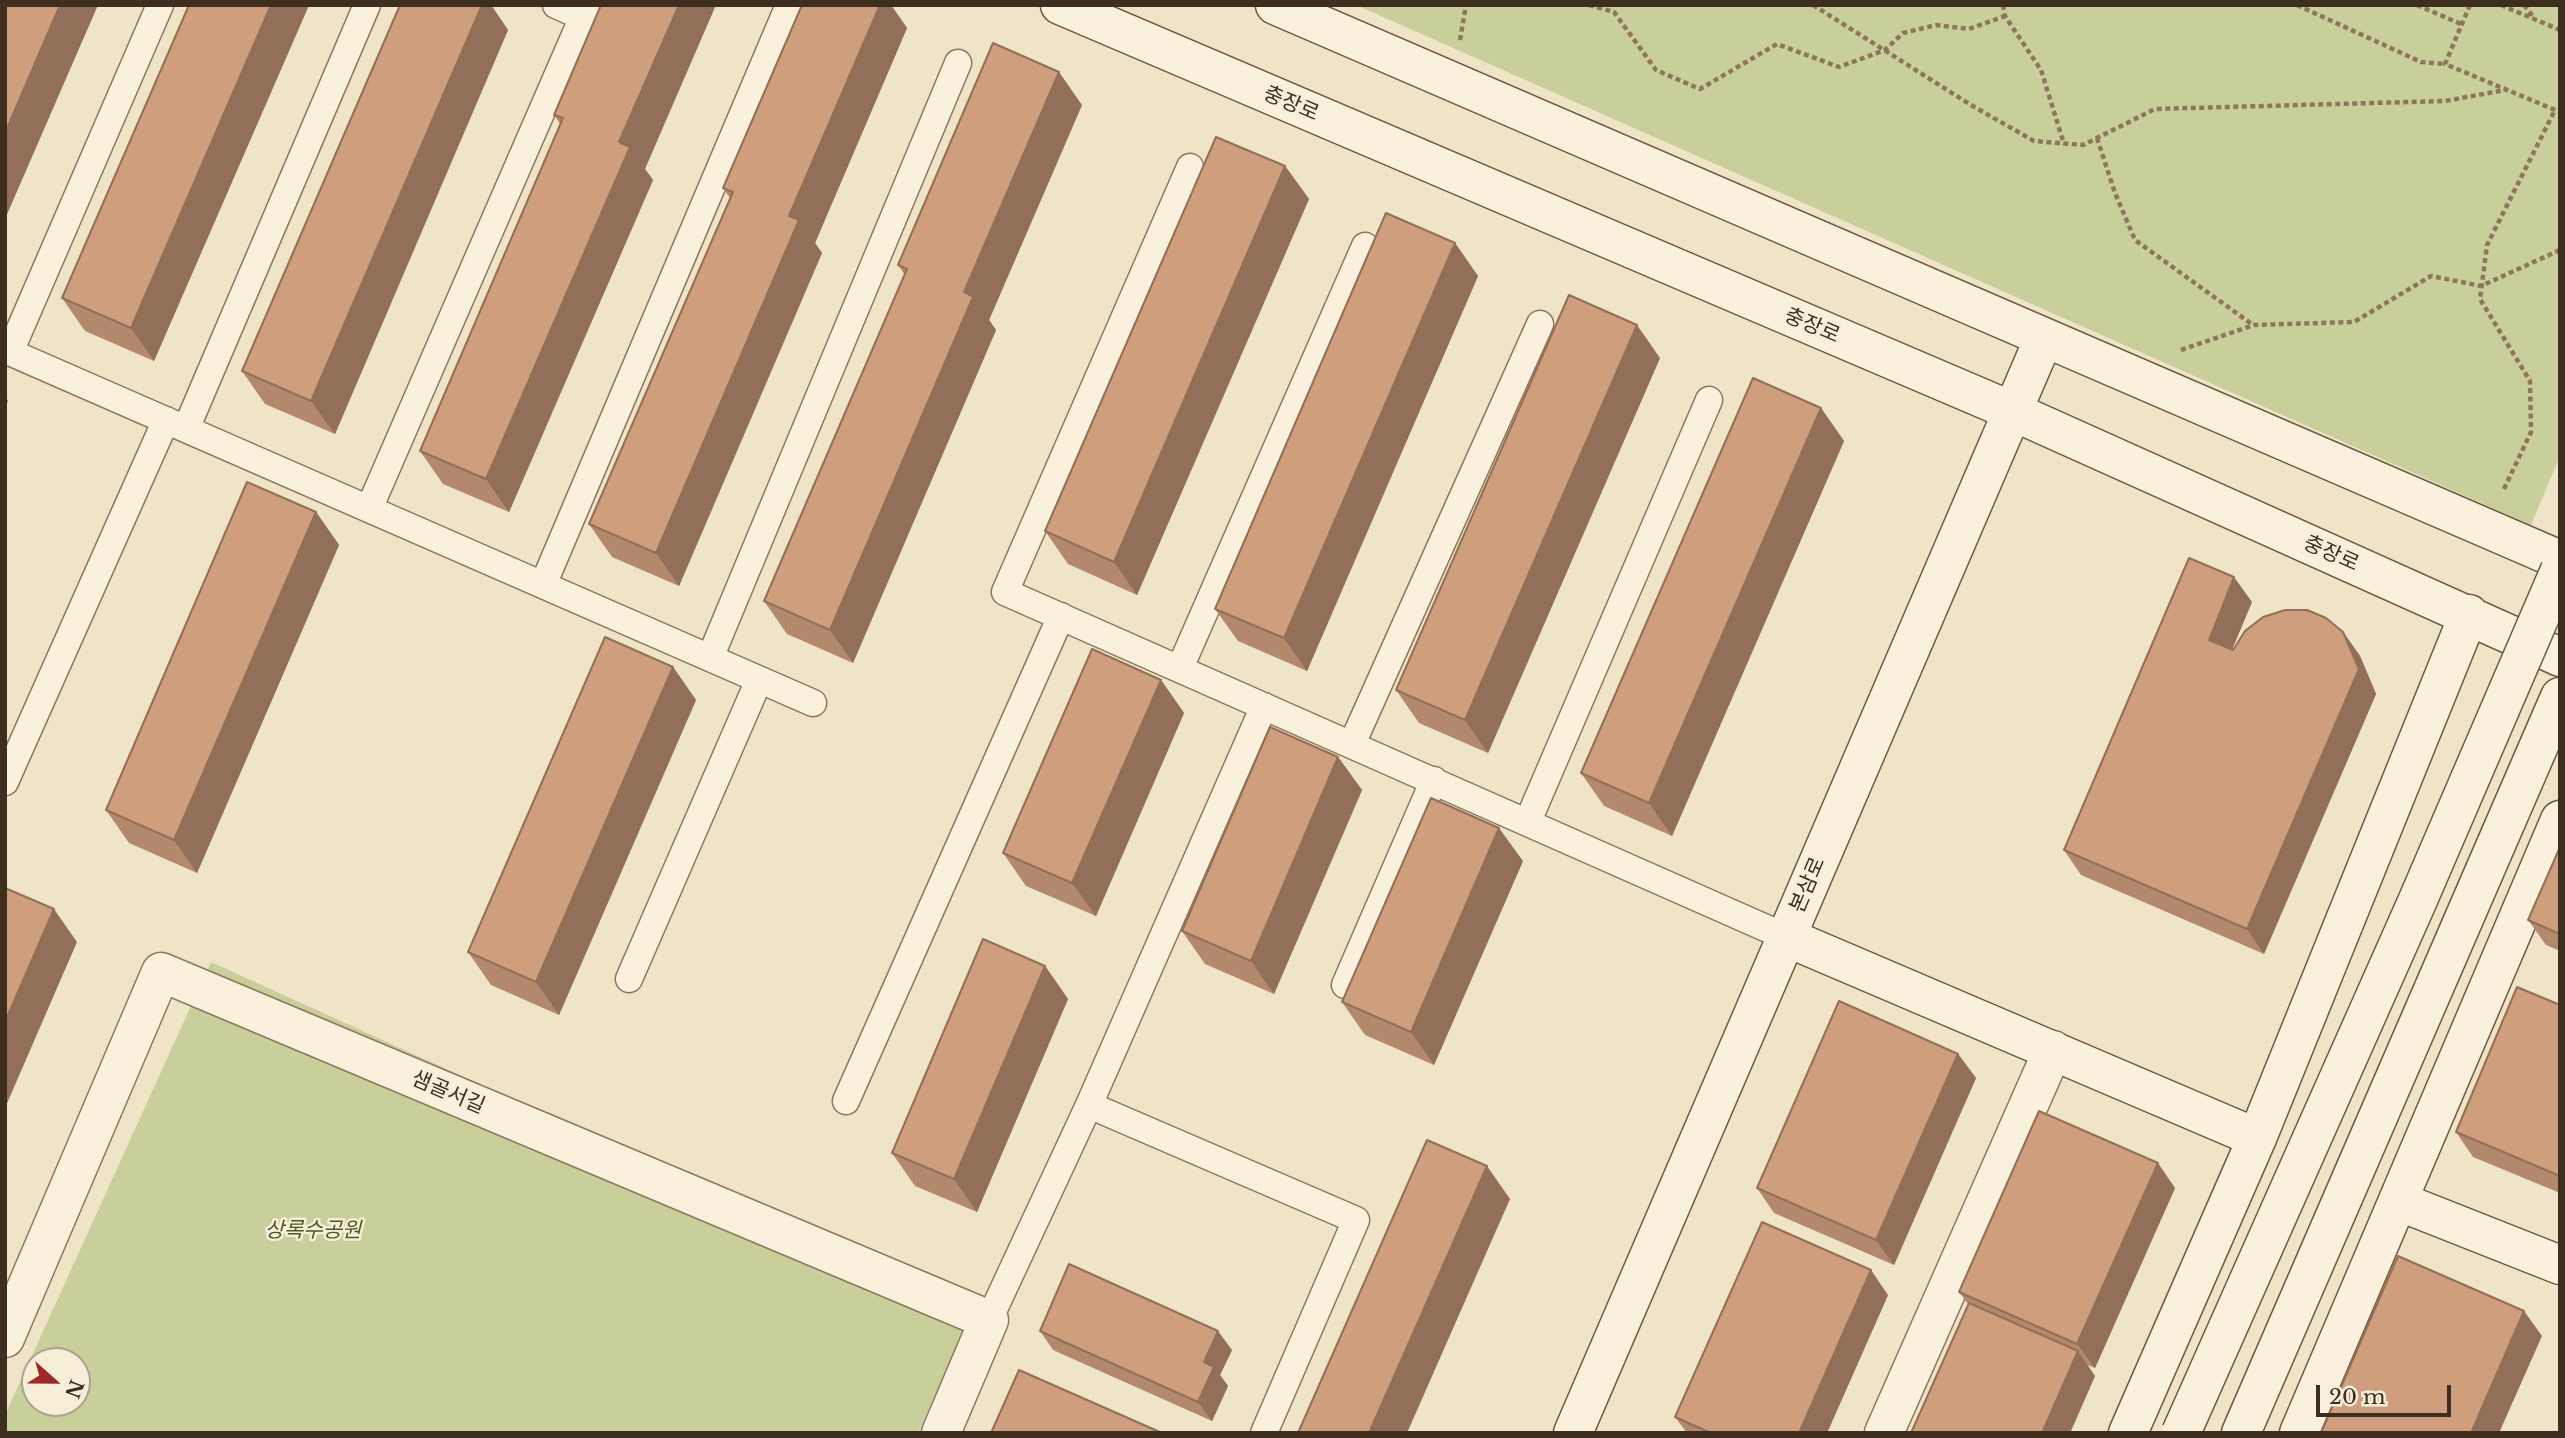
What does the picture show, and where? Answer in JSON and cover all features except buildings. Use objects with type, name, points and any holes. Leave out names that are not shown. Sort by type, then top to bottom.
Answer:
[{"type":"street","name":"충장로","points":[[1060,5],[2012,411],[2560,657]]},
{"type":"street","points":[[1275,5],[2560,560]]},
{"type":"street","name":"본삼로","points":[[1573,1433],[2044,338]]},
{"type":"street","points":[[2181,1433],[2417,902],[2560,569]]},
{"type":"street","points":[[2128,1433],[2257,1139],[2469,614]]},
{"type":"street","points":[[2241,1433],[2560,697]]},
{"type":"street","points":[[2299,1433],[2560,820]]},
{"type":"street","points":[[1786,937],[2257,1139]]},
{"type":"street","name":"샘골서길","points":[[5,1338],[161,972],[989,1320]]},
{"type":"street","points":[[1884,1433],[2053,1050]]},
{"type":"street","points":[[2398,1202],[2560,1265]]},
{"type":"street","points":[[942,1433],[989,1320]]},
{"type":"lane","points":[[160,5],[8,351],[813,703]]},
{"type":"lane","points":[[5,782],[176,424],[367,5]]},
{"type":"lane","points":[[369,509],[585,11],[556,5]]},
{"type":"lane","points":[[543,585],[789,5]]},
{"type":"lane","points":[[710,658],[958,63]]},
{"type":"lane","points":[[1190,167],[1005,592],[1786,937]]},
{"type":"lane","points":[[1180,668],[1365,246]]},
{"type":"lane","points":[[1352,744],[1540,324]]},
{"type":"lane","points":[[1528,821],[1709,400]]},
{"type":"lane","points":[[846,1101],[1061,616]]},
{"type":"lane","points":[[629,979],[759,680]]},
{"type":"lane","points":[[989,1320],[1089,1105],[1264,706]]},
{"type":"lane","points":[[1345,985],[1434,780]]},
{"type":"lane","points":[[1089,1105],[1356,1220],[1264,1433]]},
{"type":"path","points":[[1589,5],[1614,12],[1656,70],[1700,89],[1777,44],[1839,67],[1885,50],[1903,33],[1936,25],[1969,29],[2005,16]]},
{"type":"path","points":[[1813,5],[2034,141],[2083,145],[2155,109],[2445,101],[2505,90]]},
{"type":"path","points":[[2003,5],[2005,16],[2041,70],[2064,144]]},
{"type":"path","points":[[2297,5],[2421,62],[2445,64],[2557,111],[2487,245],[2480,299],[2499,335],[2530,381],[2531,432],[2485,527]]},
{"type":"path","points":[[2417,5],[2462,24]]},
{"type":"path","points":[[2445,64],[2470,5]]},
{"type":"path","points":[[2501,5],[2560,30]]},
{"type":"path","points":[[2524,5],[2535,19]]},
{"type":"path","points":[[2096,138],[2135,240],[2253,325]]},
{"type":"path","points":[[2147,382],[2156,359],[2253,325],[2354,322],[2431,276],[2481,286],[2560,250]]},
{"type":"green space","points":[[1356,5],[2560,5],[2560,456],[2531,525]]},
{"type":"green space","name":"상록수공원","points":[[211,962],[974,1309],[918,1433],[5,1433],[5,1415],[21,1380],[21,1417],[91,1417],[91,1347],[36,1347]]}]
